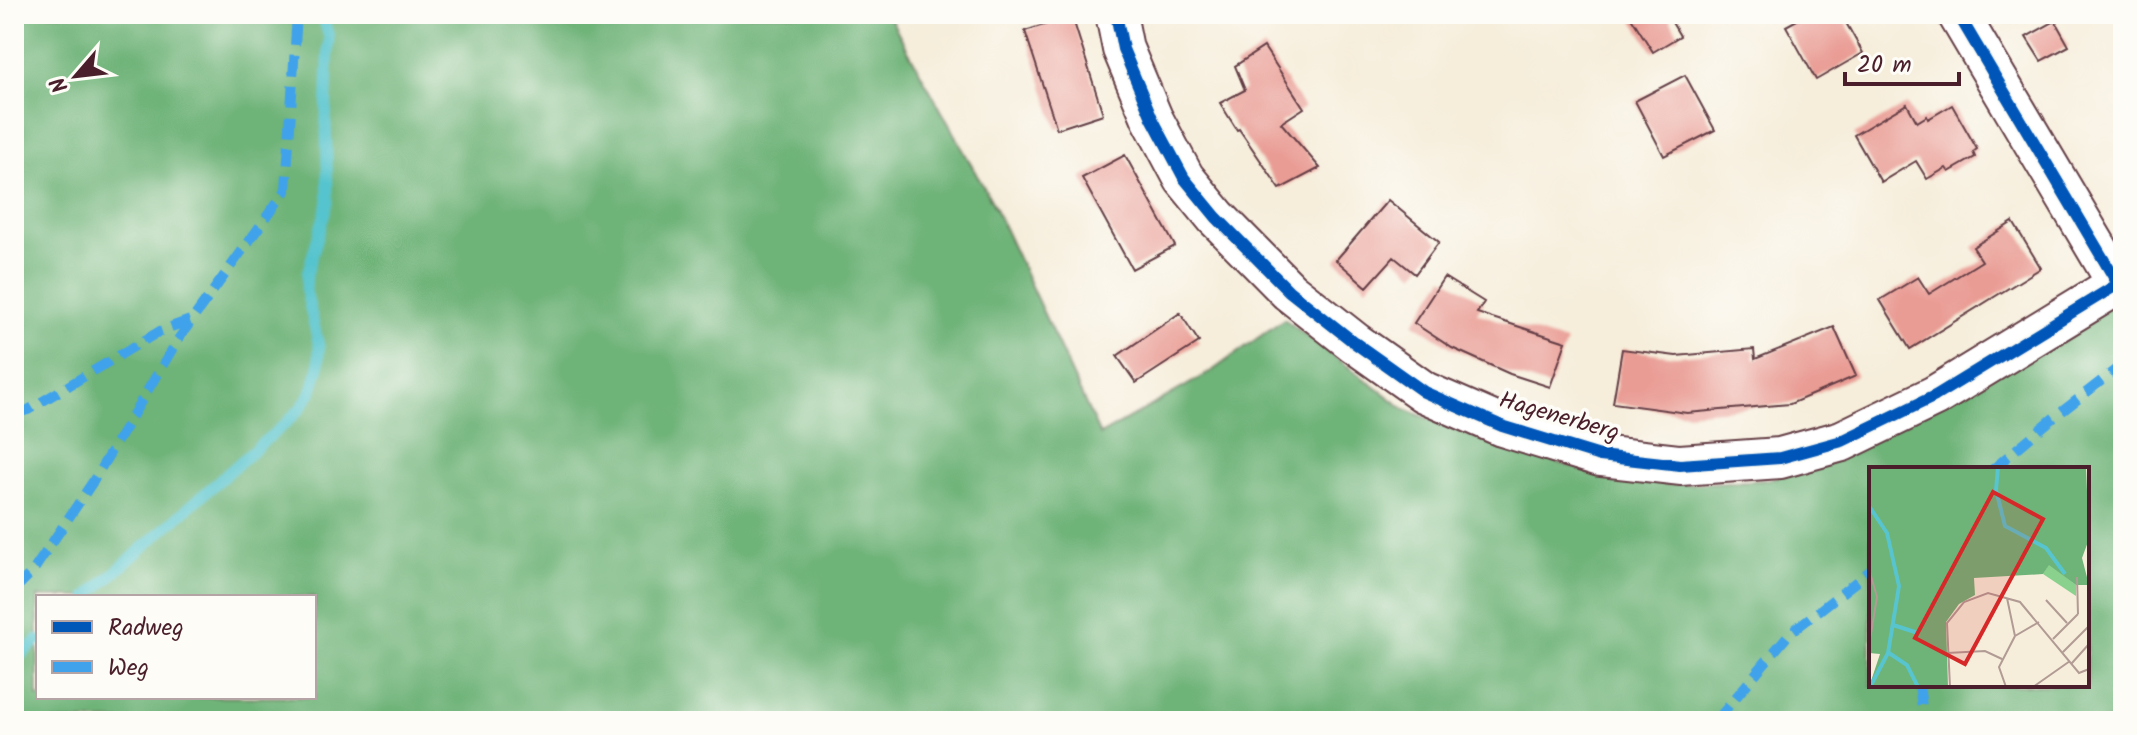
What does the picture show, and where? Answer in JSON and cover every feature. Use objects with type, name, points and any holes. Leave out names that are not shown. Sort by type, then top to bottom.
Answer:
[{"type":"street","name":"Hagenerberg","points":[[1116,14],[1123,49],[1152,118],[1184,178],[1216,217],[1289,291],[1424,392],[1502,426],[1600,456],[1680,465],[1780,458],[1842,441],[1935,396],[2120,283],[1958,14]]},
{"type":"green space","points":[[14,14],[888,14],[992,202],[1100,435],[1212,371],[1284,319],[1405,409],[1486,442],[1587,471],[1667,485],[1767,480],[1840,456],[2123,297],[2123,721],[14,721]]},
{"type":"building","points":[[1629,14],[1667,14],[1680,36],[1653,52]]},
{"type":"building","points":[[1808,14],[1841,14],[1863,53],[1816,80],[1786,26]]},
{"type":"building","points":[[1072,16],[1103,114],[1057,129],[1025,31]]},
{"type":"building","points":[[2055,21],[2069,46],[2041,61],[2026,37]]},
{"type":"building","points":[[1264,47],[1304,108],[1281,123],[1320,168],[1280,189],[1220,103],[1245,90],[1235,66]]},
{"type":"building","points":[[1685,75],[1715,130],[1664,156],[1635,101]]},
{"type":"building","points":[[1907,104],[1917,122],[1952,105],[1977,149],[1973,152],[1975,157],[1949,172],[1946,168],[1927,179],[1916,161],[1881,182],[1854,135]]},
{"type":"building","points":[[1125,155],[1175,246],[1132,269],[1082,178]]},
{"type":"building","points":[[1388,200],[1439,242],[1415,274],[1394,257],[1367,287],[1336,260]]},
{"type":"building","points":[[2013,222],[2041,268],[1910,349],[1880,300],[1918,277],[1929,294],[1982,261],[1973,247]]},
{"type":"building","points":[[1444,277],[1484,302],[1477,313],[1566,342],[1550,387],[1510,374],[1452,348],[1414,323]]},
{"type":"building","points":[[1180,313],[1199,342],[1136,383],[1117,356]]},
{"type":"building","points":[[1834,327],[1856,376],[1790,404],[1687,413],[1613,403],[1622,349],[1676,356],[1754,349],[1755,359]]},
{"type":"waterway","points":[[89,595],[283,426],[311,393],[319,367],[319,346],[306,291],[307,274],[328,202],[326,121],[329,37],[322,14]]},
{"type":"waterway","points":[[14,661],[36,642]]},
{"type":"marked path","points":[[14,590],[33,571],[92,483],[179,338],[286,190],[297,14]]},
{"type":"marked path","points":[[14,414],[28,410],[160,331],[193,319]]},
{"type":"marked path","points":[[1995,467],[2123,364]]},
{"type":"marked path","points":[[1716,721],[1789,634],[1869,572]]},
{"type":"marked path","points":[[1919,687],[1924,721]]},
{"type":"cycle path","points":[[1116,14],[1123,49],[1152,118],[1184,178],[1216,217],[1289,291],[1424,392],[1502,426],[1600,456],[1680,465],[1780,458],[1842,441],[1935,396],[2123,281]]},
{"type":"cycle path","points":[[1958,14],[2118,284]]}]
